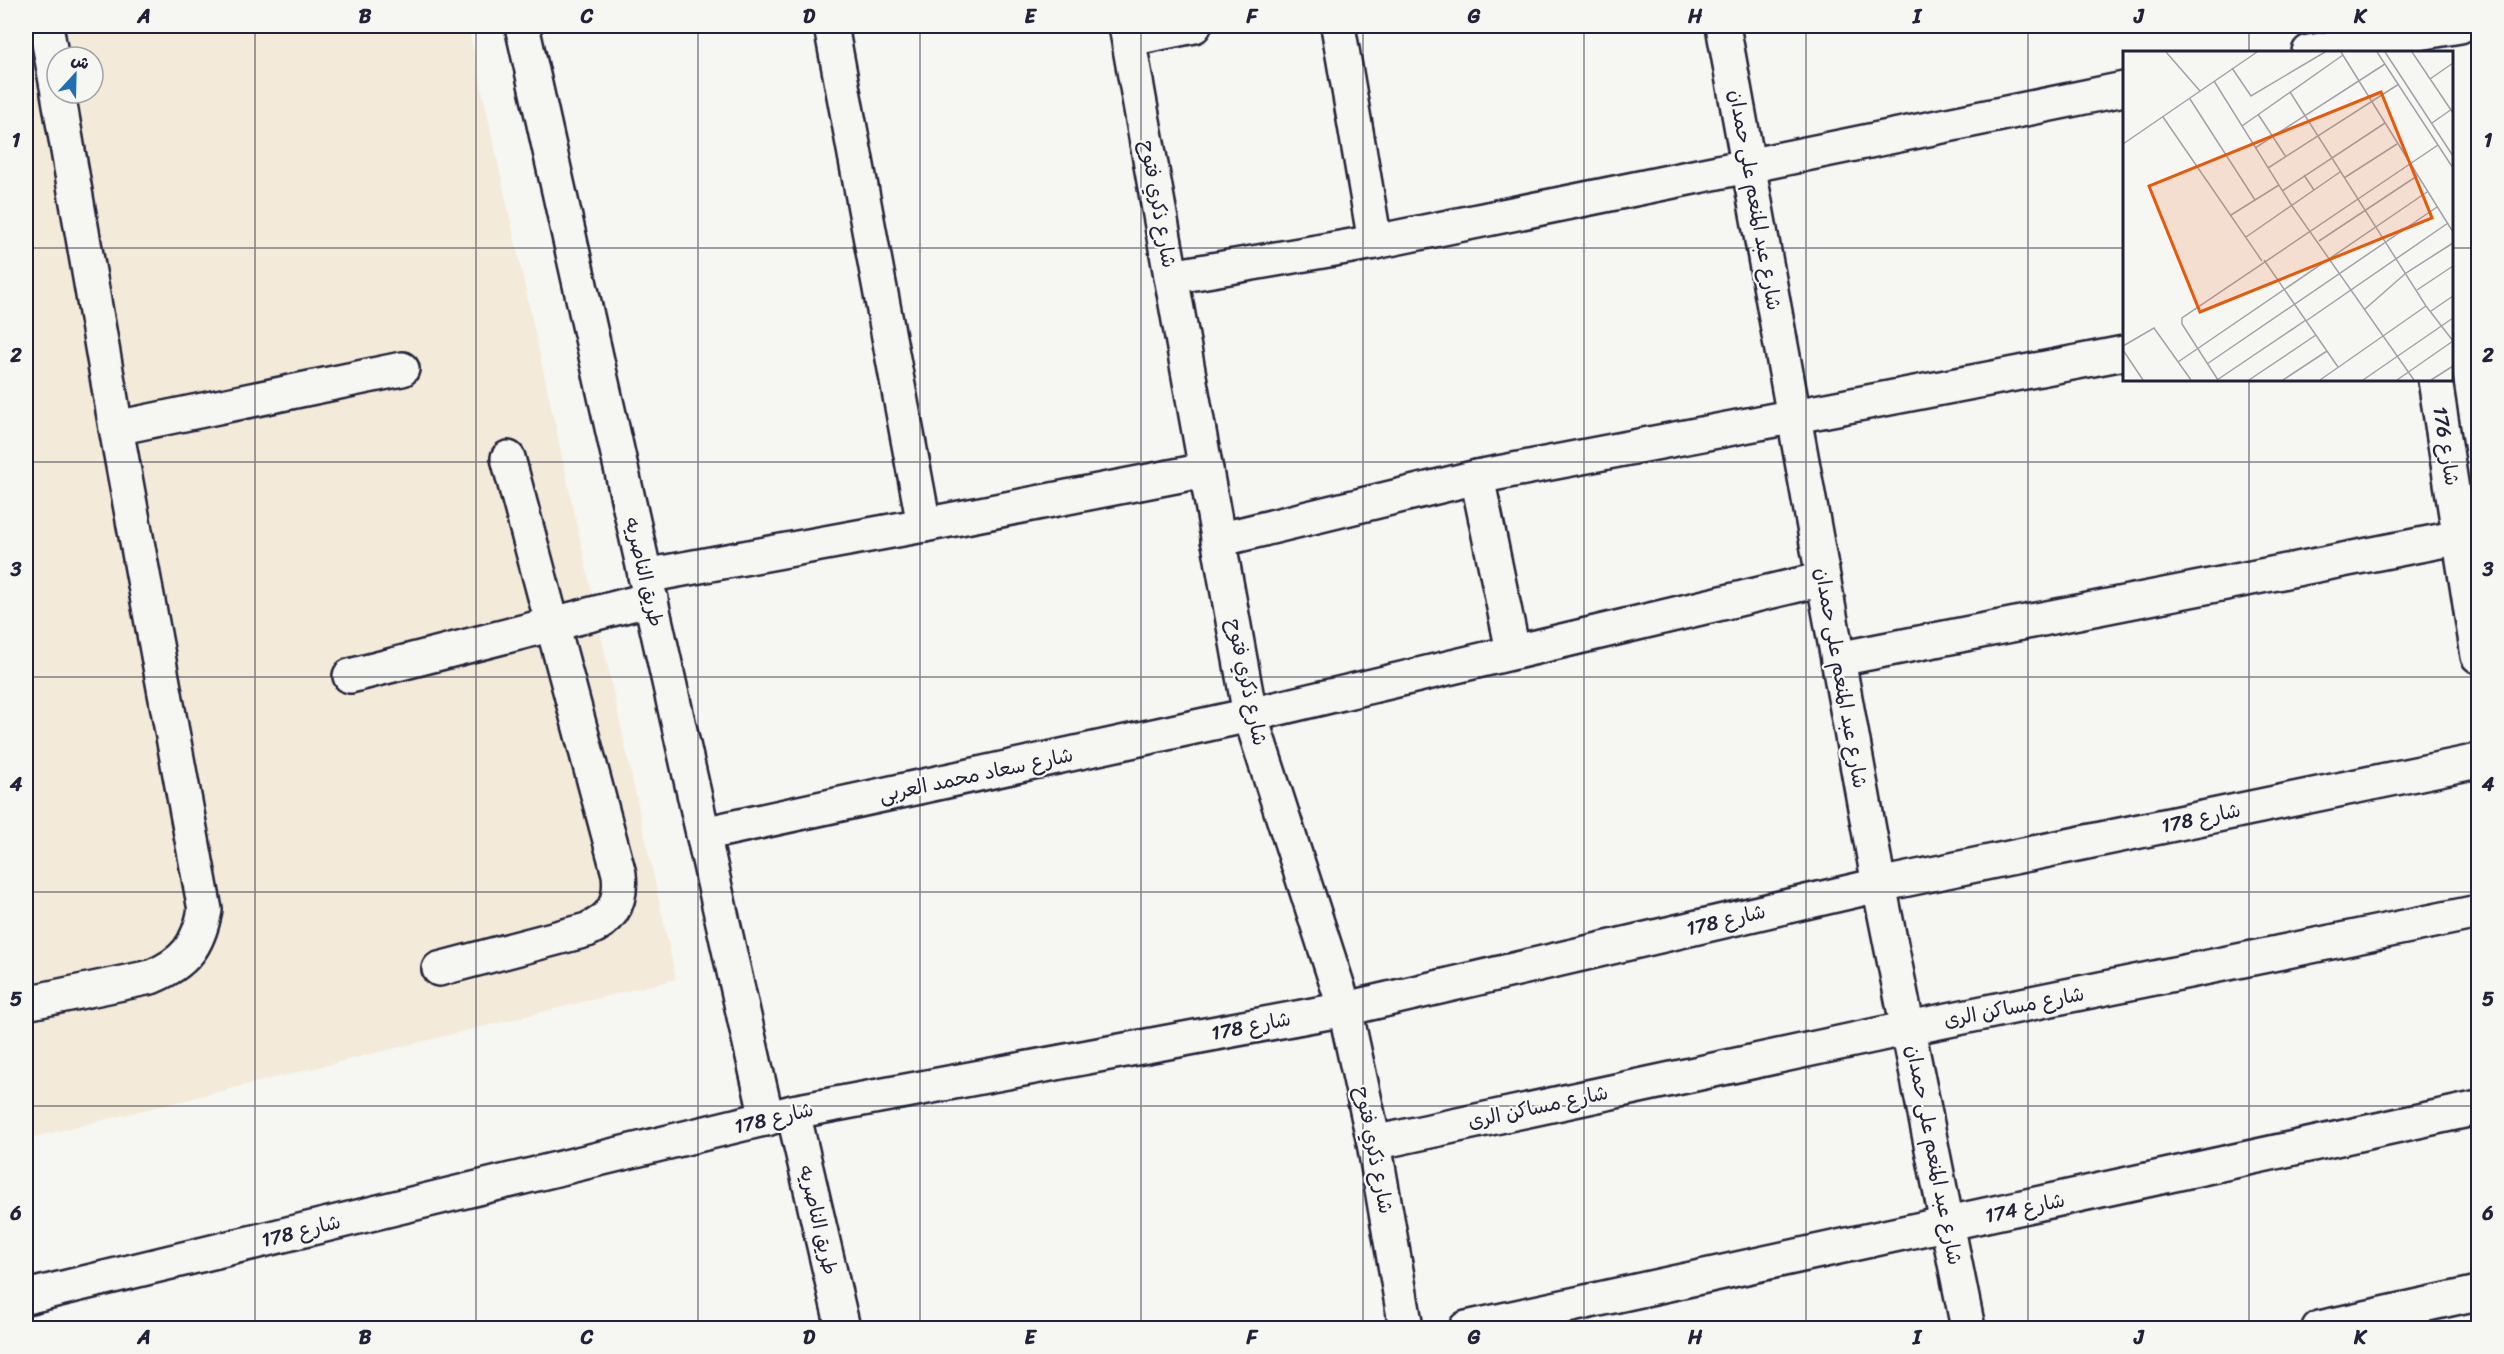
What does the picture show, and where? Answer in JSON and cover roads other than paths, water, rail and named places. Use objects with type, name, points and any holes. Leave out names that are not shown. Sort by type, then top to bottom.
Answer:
[{"type":"street","points":[[46,26],[49,45]]},
{"type":"street","name":"طريق الناصريه","points":[[522,26],[703,834],[780,1115],[843,1329]]},
{"type":"street","points":[[831,26],[924,525]]},
{"type":"street","points":[[1128,32],[1194,26]]},
{"type":"street","points":[[1338,26],[1375,242]]},
{"type":"street","name":"شارع عبد المنعم على حمدان","points":[[1724,26],[1879,885],[1968,1329]]},
{"type":"street","points":[[2315,51],[2460,26]]},
{"type":"street","name":"شارع ذكري فتوح","points":[[1128,32],[1250,715],[1345,1009],[1374,1143],[1406,1329]]},
{"type":"street","points":[[1171,277],[1375,242],[2123,89]]},
{"type":"street","points":[[26,1003],[151,977],[167,971],[192,948],[201,930],[205,910],[116,428],[60,105]]},
{"type":"street","points":[[1218,540],[1476,477],[2123,353]]},
{"type":"street","points":[[116,428],[402,369]]},
{"type":"street","name":"شارع 176","points":[[2435,381],[2478,656]]},
{"type":"street","points":[[439,969],[587,930],[600,924],[611,915],[618,902],[620,888],[619,874],[508,458]]},
{"type":"street","points":[[350,676],[552,624],[648,588],[924,525],[1206,470]]},
{"type":"street","points":[[1476,477],[1513,651]]},
{"type":"street","points":[[1838,659],[2460,537]]},
{"type":"street","name":"شارع سعاد محمد العربى","points":[[703,834],[1250,715],[1823,579]]},
{"type":"street","name":"شارع 178","points":[[26,1297],[780,1115],[1345,1009],[1879,885],[2478,761]]},
{"type":"street","name":"شارع مساكن الرى","points":[[1374,1143],[1909,1028],[2478,912]]},
{"type":"street","name":"شارع 174","points":[[1466,1329],[2478,1108]]},
{"type":"street","points":[[2319,1329],[2478,1293]]}]
